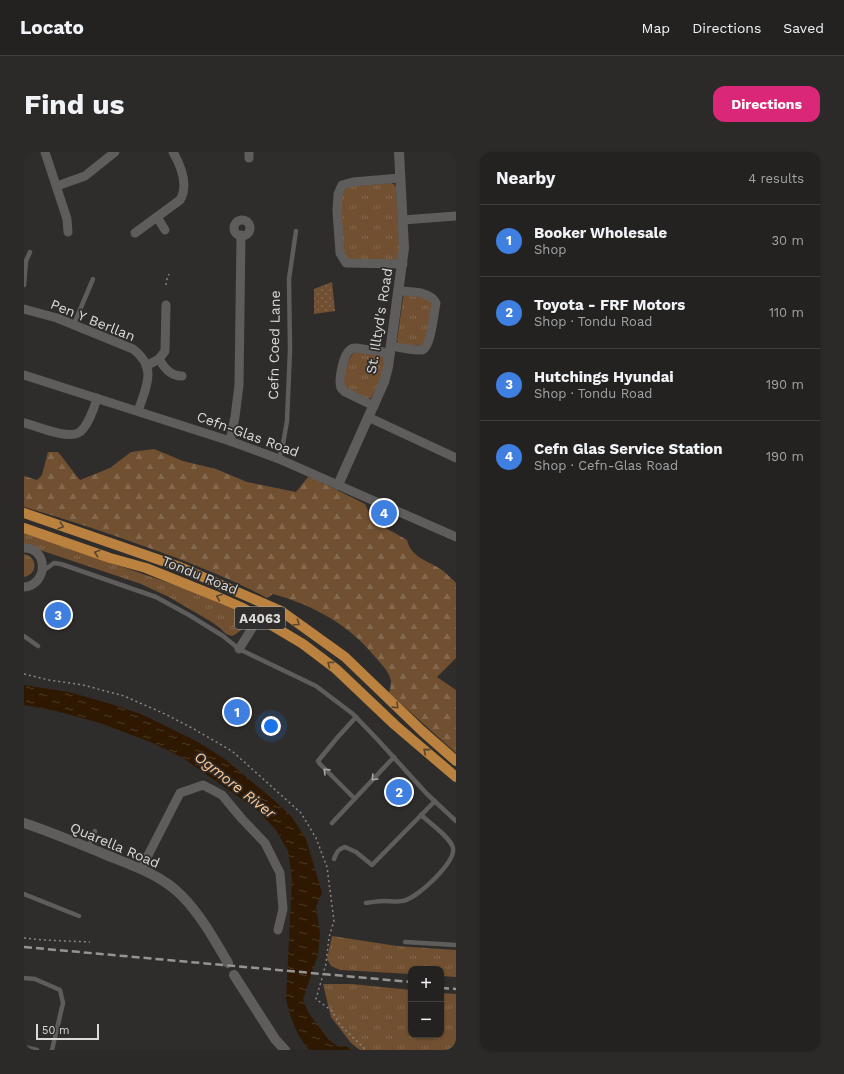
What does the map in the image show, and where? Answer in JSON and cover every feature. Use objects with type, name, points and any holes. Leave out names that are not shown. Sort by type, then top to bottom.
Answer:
[{"type":"main road","name":"Tondu Road","points":[[24,513],[180,567],[281,611],[345,657],[422,732],[456,761]]},
{"type":"main road","name":"Tondu Road","points":[[24,528],[110,558],[146,568],[218,596],[243,608],[303,644],[336,669],[395,725],[456,777]]},
{"type":"street","points":[[45,152],[56,186],[72,218],[68,232]]},
{"type":"street","points":[[56,186],[85,176],[115,152]]},
{"type":"street","points":[[135,233],[180,200],[184,195],[185,186],[179,162],[173,152]]},
{"type":"street","name":"St. Illtyd's Road","points":[[338,484],[384,382],[391,349],[404,248],[399,152]]},
{"type":"street","points":[[400,178],[353,182],[342,185],[338,194],[338,210],[340,253],[346,263],[403,264]]},
{"type":"street","points":[[403,220],[456,216]]},
{"type":"street","points":[[157,217],[165,230]]},
{"type":"street","points":[[230,441],[239,384],[241,235]]},
{"type":"street","points":[[374,406],[341,388],[339,379],[348,352],[351,349],[356,348],[421,350],[426,347],[429,341],[436,303],[434,299],[430,296],[399,291]]},
{"type":"street","points":[[138,411],[148,382],[149,376],[146,366],[159,359],[165,351],[166,305]]},
{"type":"street","name":"Pen Y Berllan","points":[[24,309],[74,324],[133,349],[138,353],[146,366]]},
{"type":"street","points":[[159,359],[171,374],[182,376]]},
{"type":"street","name":"Cefn-Glas Road","points":[[24,375],[230,441],[279,459],[456,537]]},
{"type":"street","points":[[24,423],[62,434],[72,435],[78,433],[87,422],[95,406],[97,398]]},
{"type":"street","points":[[368,417],[456,458]]},
{"type":"street","points":[[24,548],[33,550],[38,554],[43,564],[43,571],[36,583],[24,587]]},
{"type":"street","points":[[239,649],[265,604]]},
{"type":"street","points":[[141,869],[180,793],[203,784],[222,795],[242,819],[266,843],[280,873],[283,909],[278,930]]},
{"type":"street","name":"Quarella Road","points":[[24,823],[149,872],[170,886],[181,895],[202,921],[228,963]]},
{"type":"street","points":[[234,974],[275,1039],[285,1050]]},
{"type":"lane","name":"Cefn Coed Lane","points":[[279,459],[287,421],[290,350],[289,279],[296,231]]},
{"type":"lane","points":[[24,285],[26,262],[30,252]]},
{"type":"lane","points":[[74,324],[93,279]]},
{"type":"lane","points":[[43,571],[54,564],[60,564],[139,590],[190,615],[223,636],[239,649],[316,686],[356,717],[435,801],[456,821]]},
{"type":"lane","points":[[24,636],[38,646]]},
{"type":"lane","points":[[354,798],[318,761],[356,717]]},
{"type":"lane","points":[[332,823],[394,757]]},
{"type":"lane","points":[[334,859],[337,851],[345,847],[356,852],[372,865],[435,801]]},
{"type":"lane","points":[[366,903],[404,901],[417,895],[430,885],[447,864],[454,852],[453,846],[446,837],[421,815]]},
{"type":"lane","points":[[88,847],[95,830]]},
{"type":"lane","points":[[24,894],[79,916]]},
{"type":"lane","points":[[405,942],[456,945]]},
{"type":"lane","points":[[24,978],[35,979],[60,990],[63,1003],[52,1050]]},
{"type":"lane","points":[[24,1047],[38,1050]]},
{"type":"path","points":[[166,285],[166,279],[169,274]]},
{"type":"path","points":[[24,938],[90,942]]},
{"type":"green space","points":[[391,183],[395,185],[396,188],[400,257],[398,260],[351,260],[346,258],[344,254],[340,197],[345,187]]},
{"type":"green space","points":[[332,282],[335,311],[314,314],[314,289]]},
{"type":"green space","points":[[404,295],[428,298],[432,306],[425,342],[421,346],[399,344],[397,341]]},
{"type":"green space","points":[[356,351],[383,354],[385,357],[381,379],[371,398],[368,399],[348,390],[342,384],[348,362]]},
{"type":"green space","points":[[154,449],[183,461],[216,469],[247,482],[296,492],[308,477],[315,479],[365,504],[371,517],[377,523],[407,540],[412,551],[416,555],[442,570],[456,583],[456,658],[437,677],[456,690],[456,753],[389,693],[391,681],[389,674],[366,646],[343,626],[316,610],[273,594],[267,598],[224,577],[164,553],[87,526],[24,507],[24,476],[37,480],[42,475],[48,452],[58,452],[80,480],[110,468],[131,452]]},
{"type":"green space","points":[[24,533],[207,596],[238,612],[245,621],[246,626],[232,636],[226,634],[210,621],[169,597],[141,584],[28,546],[24,546]]},
{"type":"green space","points":[[24,554],[32,558],[34,562],[34,569],[32,573],[24,577]]},
{"type":"green space","points":[[332,936],[397,946],[456,950],[456,977],[444,976],[444,966],[408,966],[408,974],[340,970],[331,966],[327,959]]},
{"type":"green space","points":[[323,984],[352,984],[408,990],[408,1038],[444,1038],[444,993],[456,994],[456,1050],[360,1050],[351,1043],[331,1017]]},
{"type":"water","name":"Ogmore River","points":[[24,685],[69,692],[111,704],[141,714],[168,727],[198,742],[226,760],[291,816],[306,839],[322,893],[316,907],[320,933],[318,955],[303,999],[308,1012],[328,1039],[339,1047],[346,1046],[351,1050],[309,1050],[300,1038],[292,1019],[286,999],[292,879],[288,851],[276,830],[256,809],[183,758],[153,743],[100,723],[56,711],[24,705]]},
{"type":"railway","points":[[24,947],[408,982]]},
{"type":"railway","points":[[444,988],[456,989]]},
{"type":"place","name":"Cefn Glas Service Station","points":[[384,513]]},
{"type":"place","name":"Hutchings Hyundai","points":[[58,615]]},
{"type":"place","name":"Booker Wholesale","points":[[237,712]]},
{"type":"place","name":"Toyota - FRF Motors","points":[[399,792]]}]
